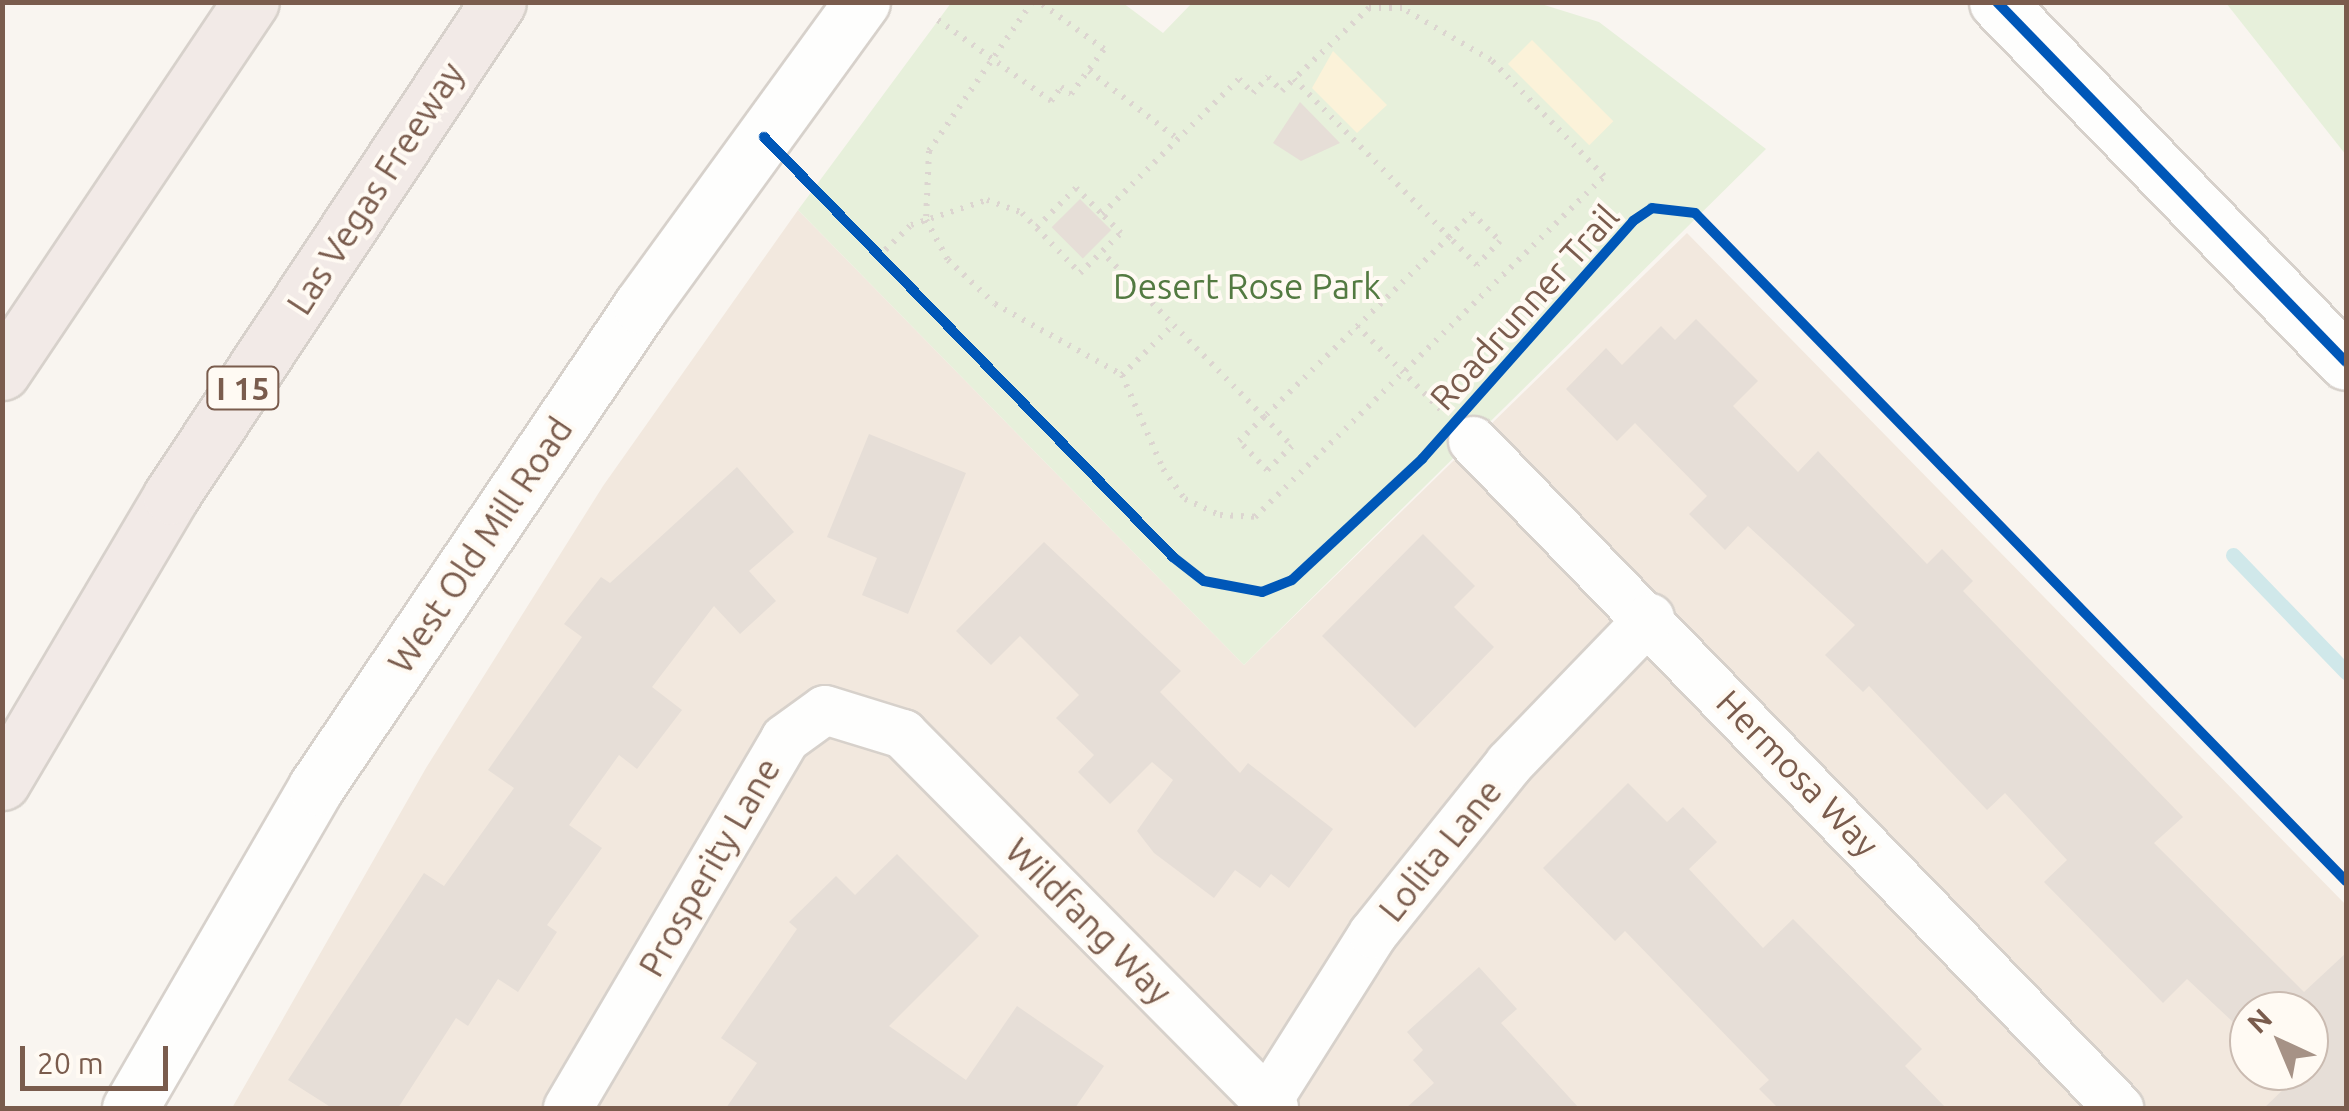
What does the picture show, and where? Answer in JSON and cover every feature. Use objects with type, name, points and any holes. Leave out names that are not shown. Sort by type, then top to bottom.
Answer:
[{"type":"highway","points":[[2,372],[251,2]]},
{"type":"highway","name":"Las Vegas Freeway","points":[[2,782],[172,496],[498,2]]},
{"type":"street","name":"West Old Mill Road","points":[[130,1108],[316,787],[641,306],[862,2]]},
{"type":"street","points":[[1997,2],[2346,362]]},
{"type":"street","name":"Hermosa Way","points":[[1460,428],[1650,618],[2119,1108]]},
{"type":"street","name":"Lolita Lane","points":[[1268,1106],[1385,918],[1509,764],[1650,618]]},
{"type":"street","name":"Prosperity Lane","points":[[568,1108],[785,739],[825,710],[903,734]]},
{"type":"street","name":"Wildfang Way","points":[[903,734],[1268,1106]]},
{"type":"path","points":[[938,20],[990,58],[1051,102],[1061,87],[1071,94],[1104,49],[1036,2],[990,58],[929,151],[926,220],[948,260],[995,304],[1122,375],[1186,499],[1255,517],[1604,176],[1491,60],[1402,8],[1369,8],[1282,91],[1268,77],[1253,93],[1239,79],[1102,214]]},
{"type":"path","points":[[1089,70],[1178,139]]},
{"type":"path","points":[[1102,252],[1173,325],[1264,417],[1292,446],[1267,470],[1239,441],[1264,417],[1449,236],[1472,213],[1500,242],[1477,265],[1449,236],[1294,80]]},
{"type":"path","points":[[878,256],[926,220],[986,200],[1012,205],[1080,273],[1120,233],[1076,188],[1037,228]]},
{"type":"path","points":[[865,243],[892,270]]},
{"type":"path","points":[[1122,375],[1173,325]]},
{"type":"path","points":[[1357,326],[1460,428]]},
{"type":"shaded area","points":[[798,210],[1244,665],[1687,233],[2346,905],[2346,1108],[232,1108],[426,768],[603,486]]},
{"type":"green space","name":"Desert Rose Park","points":[[951,3],[1123,3],[1163,33],[1192,3],[1538,3],[1599,22],[1766,149],[1244,665],[798,210]]},
{"type":"green space","points":[[2226,3],[2346,3],[2346,155]]},
{"type":"sand","points":[[1532,40],[1613,121],[1589,145],[1508,64]]},
{"type":"sand","points":[[1333,51],[1387,105],[1357,133],[1312,88]]},
{"type":"building","points":[[1300,102],[1340,143],[1301,161],[1273,143]]},
{"type":"building","points":[[1080,199],[1111,230],[1083,258],[1052,227]]},
{"type":"building","points":[[1696,319],[1758,381],[1733,406],[1798,472],[1818,451],[1927,564],[1942,549],[1973,581],[1963,591],[2183,817],[2154,843],[2303,991],[2229,991],[2229,1018],[2187,979],[2163,1003],[2044,882],[2067,860],[2005,793],[1987,810],[1869,686],[1863,692],[1825,655],[1855,625],[1748,526],[1725,550],[1689,514],[1707,496],[1635,423],[1617,441],[1566,389],[1606,348],[1622,365],[1661,326],[1675,340]]},
{"type":"building","points":[[869,434],[966,473],[908,614],[862,595],[877,558],[827,537]]},
{"type":"building","points":[[737,467],[794,532],[749,571],[776,601],[740,634],[714,606],[652,687],[682,710],[637,769],[619,755],[569,825],[602,848],[547,925],[557,932],[518,992],[498,979],[468,1026],[456,1018],[398,1108],[332,1108],[288,1080],[424,873],[444,886],[514,788],[488,770],[582,637],[564,624],[601,577],[610,583]]},
{"type":"building","points":[[1423,534],[1475,586],[1454,607],[1494,647],[1415,728],[1322,636]]},
{"type":"building","points":[[1044,542],[1181,671],[1160,692],[1240,773],[1248,763],[1333,829],[1289,888],[1271,874],[1260,888],[1235,870],[1214,898],[1154,853],[1137,831],[1173,780],[1152,762],[1110,804],[1078,772],[1094,755],[1056,718],[1079,695],[1020,636],[991,665],[956,631]]},
{"type":"building","points":[[1628,783],[1667,822],[1683,807],[1717,842],[1689,869],[1763,948],[1793,919],[1922,1049],[1905,1066],[1946,1108],[1778,1108],[1759,1089],[1769,1080],[1625,931],[1615,941],[1543,868]]},
{"type":"building","points":[[897,854],[979,936],[889,1026],[966,1080],[1017,1006],[1104,1066],[1075,1108],[726,1108],[757,1063],[721,1038],[797,929],[789,922],[836,876],[855,895]]},
{"type":"building","points":[[2346,953],[2346,1108],[2264,1108],[2282,1091],[2329,1091],[2329,991],[2305,991]]},
{"type":"building","points":[[1479,967],[1517,1009],[1501,1023],[1579,1108],[1406,1108],[1434,1083],[1413,1060],[1423,1050],[1407,1032]]},
{"type":"waterway","points":[[2233,555],[2346,672]]},
{"type":"cycle path","points":[[1997,2],[2346,362]]},
{"type":"cycle path","name":"Roadrunner Trail","points":[[764,137],[1173,557],[1204,581],[1262,592],[1292,580],[1422,459],[1633,221],[1652,208],[1695,213],[2346,881]]}]
